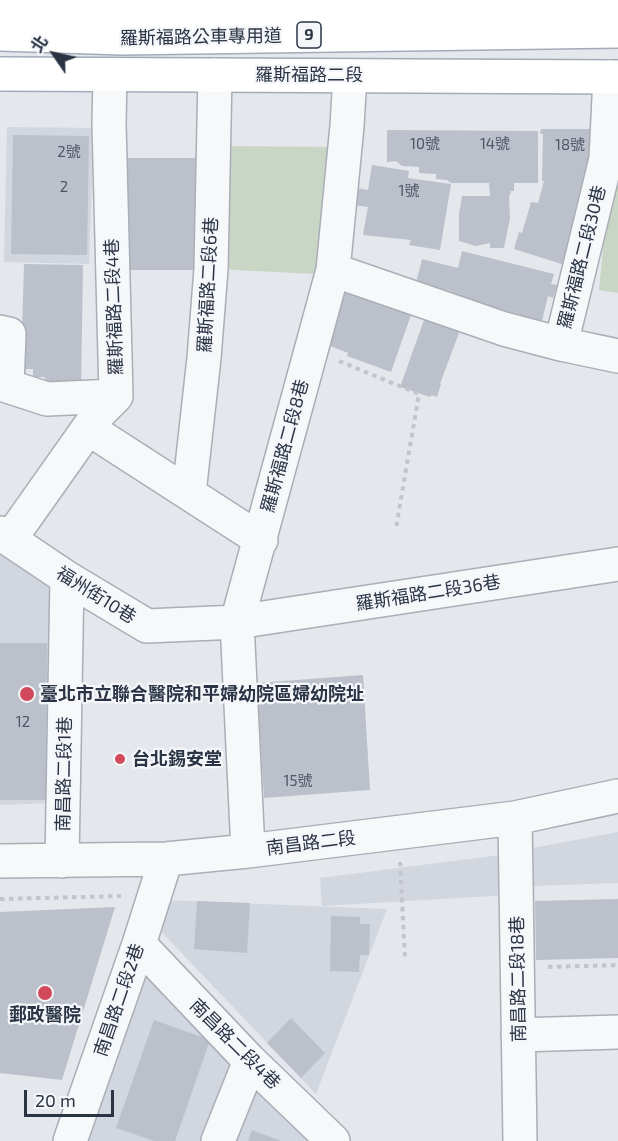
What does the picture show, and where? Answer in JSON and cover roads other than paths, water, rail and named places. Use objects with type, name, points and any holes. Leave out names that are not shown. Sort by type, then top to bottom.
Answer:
[{"type":"main road","name":"9","points":[[0,7],[618,7]]},
{"type":"main road","name":"羅斯福路公車專用道","points":[[0,34],[122,38],[618,30]]},
{"type":"main road","name":"羅斯福路公車專用道","points":[[0,47],[615,68]]},
{"type":"main road","name":"羅斯福路二段","points":[[0,74],[350,75],[615,68]]},
{"type":"street","name":"羅斯福路二段30巷","points":[[615,68],[606,159],[561,344],[618,356]]},
{"type":"street","name":"羅斯福路二段4巷","points":[[5,536],[99,413],[117,396],[109,123],[111,75]]},
{"type":"street","name":"羅斯福路二段6巷","points":[[189,494],[211,269],[215,75]]},
{"type":"street","name":"羅斯福路二段8巷","points":[[248,851],[237,622],[333,270],[350,75]]},
{"type":"street","points":[[333,270],[504,329],[561,344]]},
{"type":"street","points":[[0,332],[9,334],[7,386],[47,399],[117,396]]},
{"type":"street","points":[[89,429],[261,540]]},
{"type":"street","name":"福州街10巷","points":[[5,536],[67,578],[147,626],[237,622]]},
{"type":"street","name":"羅斯福路二段36巷","points":[[237,622],[618,564]]},
{"type":"street","name":"南昌路二段1巷","points":[[62,861],[67,578]]},
{"type":"street","name":"南昌路二段","points":[[0,861],[166,859],[248,851],[515,818],[618,796]]},
{"type":"street","name":"南昌路二段18巷","points":[[515,818],[520,1141]]},
{"type":"street","name":"南昌路二段2巷","points":[[70,1141],[139,944],[166,859]]},
{"type":"street","name":"南昌路二段4巷","points":[[139,944],[250,1061],[333,1141]]},
{"type":"street","points":[[519,1035],[618,1032]]},
{"type":"street","points":[[218,1141],[250,1061]]},
{"type":"place","name":"臺北市立聯合醫院和平婦幼院區婦幼院址","points":[[27,694]]},
{"type":"place","name":"台北錫安堂","points":[[120,759]]},
{"type":"place","name":"郵政醫院","points":[[45,993]]}]
